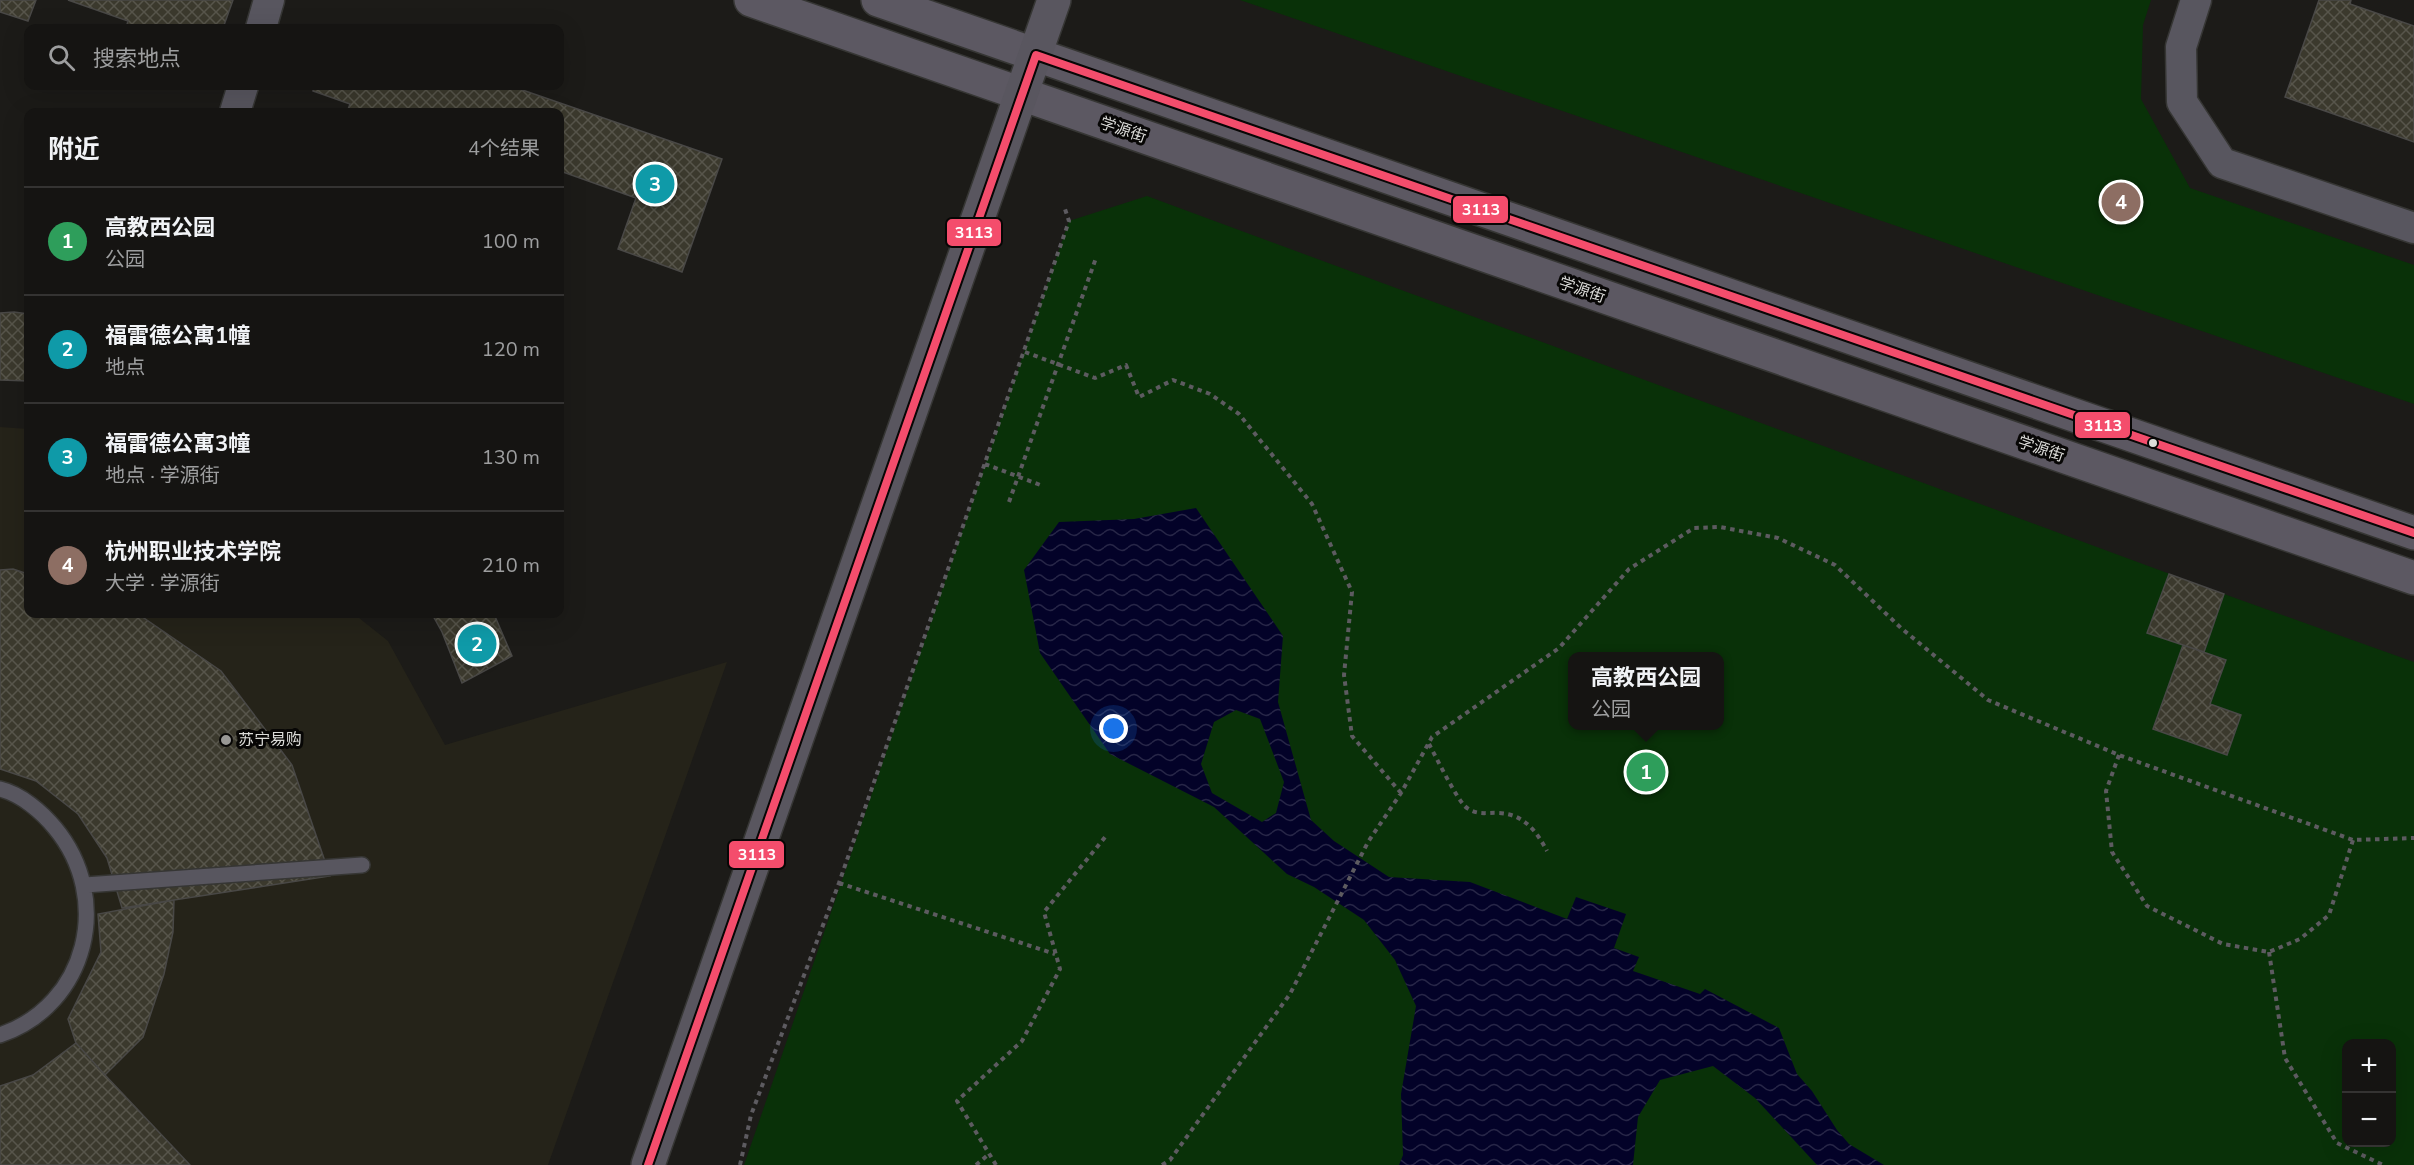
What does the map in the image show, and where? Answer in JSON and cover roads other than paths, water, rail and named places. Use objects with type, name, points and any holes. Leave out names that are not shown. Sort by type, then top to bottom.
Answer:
[{"type":"main road","name":"学源街","points":[[751,0],[2414,578]]},
{"type":"main road","points":[[878,0],[2414,533]]},
{"type":"main road","points":[[648,1165],[1054,0]]},
{"type":"street","points":[[262,24],[269,0]]},
{"type":"street","points":[[2196,0],[2181,47],[2182,102],[2222,164],[2414,228]]},
{"type":"street","points":[[236,108],[242,90]]},
{"type":"lane","points":[[0,789],[42,813],[70,846],[85,885],[87,927],[76,968],[52,1004],[18,1029],[0,1035]]},
{"type":"lane","points":[[85,885],[362,865]]},
{"type":"water","points":[[1196,508],[1283,636],[1278,702],[1311,820],[1334,841],[1389,877],[1470,882],[1567,919],[1576,897],[1626,914],[1614,948],[1639,957],[1633,971],[1700,994],[1705,989],[1779,1028],[1797,1074],[1812,1091],[1837,1130],[1849,1144],[1884,1165],[1817,1165],[1755,1098],[1713,1066],[1660,1080],[1638,1117],[1633,1165],[1399,1165],[1403,1155],[1401,1094],[1416,1006],[1395,960],[1364,920],[1314,887],[1287,874],[1214,807],[1110,754],[1040,653],[1024,570],[1059,522],[1134,519]],"holes":[[[1236,710],[1260,719],[1284,782],[1276,813],[1262,822],[1212,793],[1201,764],[1214,722]]]},
{"type":"place","name":"福雷德公寓3幢","points":[[655,184]]},
{"type":"place","name":"杭州职业技术学院","points":[[2121,202]]},
{"type":"place","name":"福雷德公寓1幢","points":[[477,644]]},
{"type":"place","name":"苏宁易购","points":[[226,740]]},
{"type":"place","name":"高教西公园","points":[[1646,772]]}]
